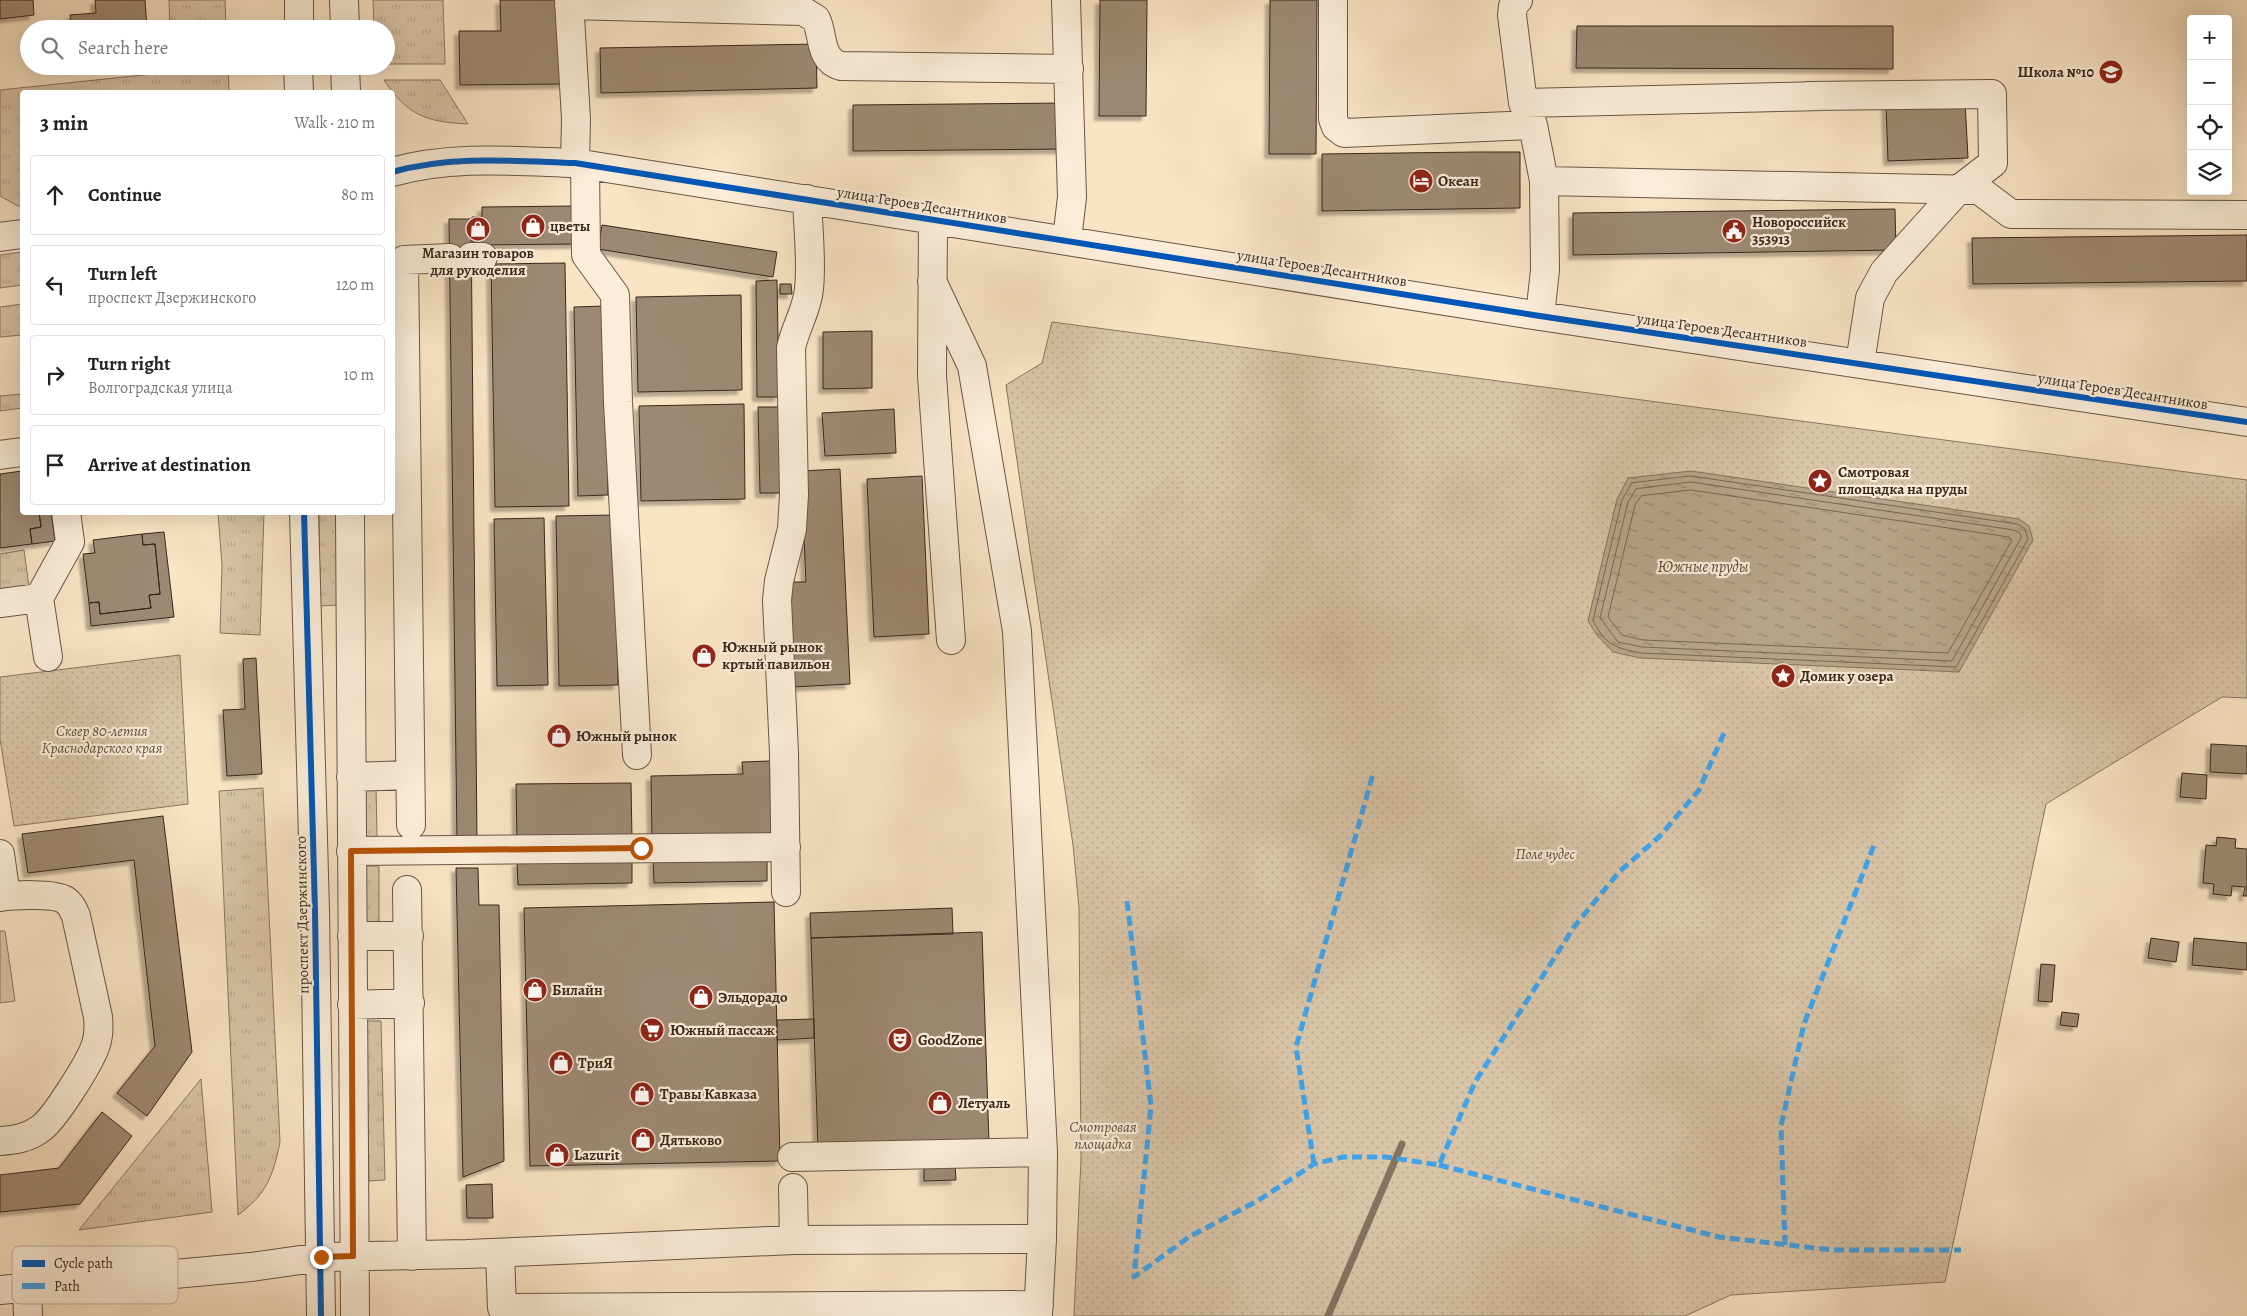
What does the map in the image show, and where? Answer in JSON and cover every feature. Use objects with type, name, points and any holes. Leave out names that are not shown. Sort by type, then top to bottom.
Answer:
[{"type":"street","points":[[299,0],[299,20]]},
{"type":"street","points":[[344,0],[345,20]]},
{"type":"street","points":[[1066,0],[1072,197],[1067,240]]},
{"type":"street","points":[[1333,0],[1332,119],[1336,127],[1344,133],[1528,114],[1820,96],[1992,94],[1992,163],[1958,190],[1884,272],[1870,298],[1860,363]]},
{"type":"street","points":[[1518,0],[1513,6],[1512,15],[1528,114],[1544,180],[1545,270],[1540,316]]},
{"type":"street","points":[[637,755],[618,402],[615,295],[586,255],[569,3],[615,3],[803,11],[816,18],[827,59],[833,64],[841,66],[1069,69]]},
{"type":"street","points":[[298,75],[298,90]]},
{"type":"street","points":[[345,75],[346,90]]},
{"type":"street","name":"улица Героев Десантников","points":[[395,171],[414,166],[477,160],[580,164],[1540,316],[2247,422]]},
{"type":"street","points":[[1544,180],[1980,190],[2011,214],[2247,215]]},
{"type":"street","points":[[786,892],[784,752],[777,600],[779,581],[792,529],[794,495],[791,348],[794,331],[803,313],[809,290],[808,199]]},
{"type":"street","points":[[933,219],[932,376],[951,640]]},
{"type":"street","points":[[0,237],[20,234]]},
{"type":"street","points":[[411,825],[404,260],[468,257]]},
{"type":"street","points":[[500,1252],[502,1308],[642,1312],[1038,1310],[1042,1238],[1043,1152],[1017,631],[972,366],[932,281]]},
{"type":"street","points":[[0,455],[20,452]]},
{"type":"street","points":[[48,657],[39,598],[70,542],[66,515]]},
{"type":"street","name":"проспект Дзержинского","points":[[304,515],[321,1316]]},
{"type":"street","points":[[350,515],[353,1256],[355,1316]]},
{"type":"street","points":[[0,603],[39,598]]},
{"type":"street","points":[[351,777],[410,775]]},
{"type":"street","points":[[351,851],[786,847]]},
{"type":"street","points":[[0,854],[3,896],[52,896],[63,898],[72,906],[76,916],[98,1017],[99,1031],[90,1057],[53,1116],[43,1128],[30,1135],[0,1141]]},
{"type":"street","points":[[407,890],[412,1256]]},
{"type":"street","points":[[352,936],[408,936]]},
{"type":"street","points":[[352,1004],[410,1003]]},
{"type":"street","points":[[792,1157],[1043,1152]]},
{"type":"street","points":[[793,1188],[794,1240]]},
{"type":"street","points":[[178,1273],[251,1267],[321,1257],[412,1256],[794,1240],[1042,1238]]},
{"type":"green space","points":[[169,0],[225,0],[226,20],[170,20]]},
{"type":"green space","points":[[373,0],[443,0],[445,64],[395,64],[395,20],[374,20]]},
{"type":"green space","points":[[143,75],[228,75],[229,90],[20,90],[20,206],[18,206],[0,196],[0,90]]},
{"type":"green space","points":[[384,80],[440,80],[468,124],[440,121],[419,114],[410,109],[395,95],[395,90],[391,90]]},
{"type":"green space","points":[[20,252],[20,285],[0,288],[0,255]]},
{"type":"green space","points":[[20,304],[20,335],[0,337],[0,307]]},
{"type":"green space","name":"Поле чудес","points":[[1052,322],[2247,480],[2247,698],[2222,697],[2046,804],[1945,1282],[1731,1295],[1685,1316],[1074,1316],[1081,1158],[1079,908],[1073,845],[1006,385],[1042,363]]},
{"type":"green space","points":[[20,394],[20,408],[0,411],[0,396]]},
{"type":"green space","points":[[218,515],[264,515],[260,635],[220,633],[222,565]]},
{"type":"green space","points":[[319,515],[336,515],[337,605],[320,606]]},
{"type":"green space","points":[[24,550],[29,587],[0,592],[0,554]]},
{"type":"green space","name":"Сквер 80-летия Краснодарского края","points":[[180,655],[188,804],[14,826],[0,739],[0,677]]},
{"type":"green space","points":[[364,786],[376,786],[377,837],[365,837]]},
{"type":"green space","points":[[263,788],[280,1142],[275,1165],[262,1192],[256,1200],[238,1215],[219,791]]},
{"type":"green space","points":[[365,866],[379,866],[379,927],[365,927]]},
{"type":"green space","points":[[0,931],[5,931],[15,1001],[0,1003]]},
{"type":"green space","points":[[366,1021],[381,1021],[385,1180],[369,1181]]},
{"type":"green space","points":[[201,1079],[212,1212],[79,1230]]},
{"type":"water","name":"Южные пруды","points":[[1691,471],[2019,519],[2029,526],[2033,540],[1959,672],[1640,658],[1613,652],[1597,635],[1588,621],[1617,499],[1628,478]]},
{"type":"building","points":[[0,0],[33,0],[34,15],[0,19]]},
{"type":"building","points":[[95,0],[145,0],[146,20],[70,20],[70,15],[96,13]]},
{"type":"building","points":[[500,0],[563,0],[564,84],[460,85],[459,31],[501,31]]},
{"type":"building","points":[[1100,0],[1147,0],[1146,116],[1099,116]]},
{"type":"building","points":[[1270,0],[1317,0],[1316,154],[1269,154]]},
{"type":"building","points":[[1577,26],[1893,26],[1893,69],[1576,68]]},
{"type":"building","points":[[816,44],[817,88],[601,93],[600,48]]},
{"type":"building","points":[[1965,101],[1968,158],[1888,161],[1886,104]]},
{"type":"building","points":[[1066,103],[1067,149],[853,151],[853,105]]},
{"type":"building","name":"Океан","points":[[1520,152],[1520,208],[1322,211],[1322,154]]},
{"type":"building","points":[[575,206],[576,244],[473,245],[472,217],[482,217],[482,207]]},
{"type":"building","points":[[1895,209],[1896,250],[1573,255],[1573,213]]},
{"type":"building","points":[[449,219],[471,219],[477,842],[457,842]]},
{"type":"building","points":[[602,225],[777,252],[773,277],[598,249]]},
{"type":"building","points":[[2247,235],[2247,281],[1973,284],[1972,238]]},
{"type":"building","points":[[565,263],[569,506],[495,507],[491,264]]},
{"type":"building","points":[[777,280],[779,397],[757,397],[756,281]]},
{"type":"building","points":[[780,284],[791,284],[792,294],[780,294]]},
{"type":"building","points":[[741,295],[742,390],[638,392],[636,297]]},
{"type":"building","points":[[604,306],[608,495],[578,496],[574,307]]},
{"type":"building","points":[[872,331],[872,388],[823,389],[823,332]]},
{"type":"building","points":[[744,404],[745,499],[641,501],[639,406]]},
{"type":"building","points":[[758,407],[779,407],[780,493],[760,493]]},
{"type":"building","points":[[894,409],[896,453],[825,456],[822,413]]},
{"type":"building","points":[[840,469],[850,684],[792,687],[788,582],[806,582],[801,471]]},
{"type":"building","points":[[20,471],[20,515],[39,515],[41,527],[30,529],[32,544],[0,548],[0,474]]},
{"type":"building","points":[[922,476],[929,634],[874,637],[867,479]]},
{"type":"building","points":[[39,515],[51,515],[55,541],[32,544],[30,529],[41,527]]},
{"type":"building","points":[[614,515],[618,685],[559,686],[556,516]]},
{"type":"building","points":[[544,518],[548,685],[497,686],[494,519]]},
{"type":"building","points":[[164,532],[174,617],[91,626],[89,603],[99,602],[100,614],[151,608],[149,595],[160,594],[155,544],[143,545],[142,534]]},
{"type":"building","points":[[142,534],[143,545],[155,544],[160,594],[149,595],[151,608],[100,614],[99,602],[89,603],[83,554],[95,553],[93,540]]},
{"type":"building","points":[[256,658],[262,774],[227,776],[223,710],[245,709],[243,659]]},
{"type":"building","points":[[2211,744],[2247,746],[2247,774],[2210,772]]},
{"type":"building","points":[[770,761],[771,838],[652,839],[651,776],[743,774],[742,762]]},
{"type":"building","points":[[2182,773],[2207,775],[2206,799],[2180,797]]},
{"type":"building","points":[[631,783],[632,839],[517,841],[516,784]]},
{"type":"building","points":[[163,816],[192,1052],[147,1116],[117,1093],[155,1046],[134,860],[28,873],[22,834]]},
{"type":"building","points":[[2217,837],[2236,839],[2235,848],[2247,849],[2247,896],[2243,896],[2245,887],[2232,886],[2231,896],[2213,894],[2214,884],[2203,883],[2206,845],[2216,846]]},
{"type":"building","points":[[767,859],[767,881],[654,883],[653,860]]},
{"type":"building","points":[[632,860],[632,883],[518,885],[517,862]]},
{"type":"building","points":[[456,868],[478,868],[479,905],[499,905],[504,1161],[463,1177]]},
{"type":"building","name":"Южный пассаж","points":[[774,902],[780,1161],[530,1166],[524,908]]},
{"type":"building","points":[[952,908],[953,934],[811,938],[810,913]]},
{"type":"building","name":"GoodZone","points":[[982,932],[989,1143],[818,1149],[811,938]]},
{"type":"building","points":[[2151,938],[2179,942],[2176,962],[2148,958]]},
{"type":"building","points":[[2194,938],[2247,943],[2247,970],[2192,965]]},
{"type":"building","points":[[2041,964],[2055,965],[2052,1002],[2038,1001]]},
{"type":"building","points":[[2062,1012],[2079,1014],[2077,1027],[2060,1025]]},
{"type":"building","points":[[814,1019],[814,1038],[777,1040],[777,1020]]},
{"type":"building","points":[[102,1112],[132,1136],[80,1204],[0,1212],[0,1175],[59,1168]]},
{"type":"building","points":[[955,1165],[956,1180],[924,1181],[924,1166]]},
{"type":"building","points":[[492,1184],[493,1218],[467,1218],[466,1185]]},
{"type":"waterway","points":[[1328,1316],[1402,1144]]},
{"type":"marked path","points":[[1127,901],[1151,1106],[1134,1277],[1189,1237],[1259,1200],[1314,1164],[1343,1157],[1386,1157],[1439,1165],[1475,1082],[1574,927],[1619,872],[1660,836],[1699,790],[1724,733]]},
{"type":"marked path","points":[[1314,1164],[1296,1047],[1373,774]]},
{"type":"marked path","points":[[1785,1245],[1781,1126],[1804,1024],[1874,845]]},
{"type":"marked path","points":[[1439,1165],[1719,1237],[1833,1250],[1961,1250]]},
{"type":"cycle path","points":[[395,171],[437,163],[460,161],[506,160],[575,163],[1540,316],[2247,422]]},
{"type":"cycle path","points":[[304,515],[315,911],[321,1316]]},
{"type":"place","name":"Школа №10","points":[[2111,72]]},
{"type":"place","name":"Океан","points":[[1421,181]]},
{"type":"place","name":"цветы","points":[[533,226]]},
{"type":"place","name":"Магазин товаров для рукоделия","points":[[478,229]]},
{"type":"place","name":"Новороссийск 353913","points":[[1734,231]]},
{"type":"place","name":"Смотровая площадка на пруды","points":[[1820,481]]},
{"type":"place","name":"Южный рынок кртый павильон","points":[[704,656]]},
{"type":"place","name":"Домик у озера","points":[[1783,676]]},
{"type":"place","name":"Южный рынок","points":[[559,736]]},
{"type":"place","name":"Билайн","points":[[535,990]]},
{"type":"place","name":"Эльдорадо","points":[[701,997]]},
{"type":"place","name":"Южный пассаж","points":[[652,1030]]},
{"type":"place","name":"GoodZone","points":[[900,1040]]},
{"type":"place","name":"ТриЯ","points":[[561,1063]]},
{"type":"place","name":"Травы Кавказа","points":[[642,1094]]},
{"type":"place","name":"Летуаль","points":[[940,1103]]},
{"type":"place","name":"Дятьково","points":[[643,1140]]},
{"type":"place","name":"Lazurit","points":[[557,1155]]},
{"type":"route","points":[[321,1257],[353,1256],[351,851],[641,848]]},
{"type":"park label","name":"Смотровая площадка","points":[[1103,1136]]}]
